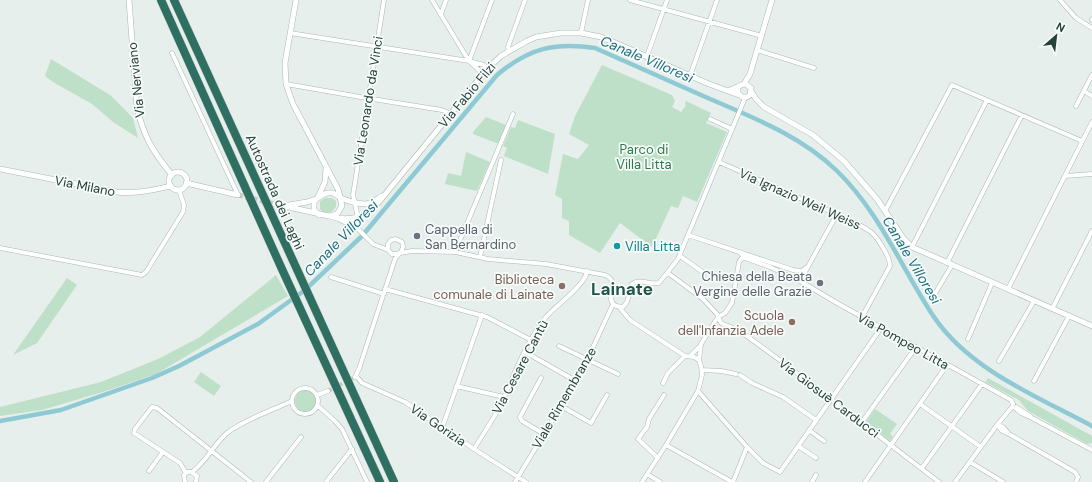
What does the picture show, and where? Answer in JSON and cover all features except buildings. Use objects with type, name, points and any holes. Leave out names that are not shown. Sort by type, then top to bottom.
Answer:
[{"type":"highway","name":"Autostrada dei Laghi","points":[[160,0],[380,482]]},
{"type":"highway","name":"Autostrada dei Laghi","points":[[174,0],[394,482]]},
{"type":"street","name":"Via Nerviano","points":[[129,0],[137,108],[150,145],[172,175]]},
{"type":"street","name":"Via Leonardo da Vinci","points":[[357,228],[357,217],[353,197],[354,188],[384,0]]},
{"type":"street","points":[[432,0],[469,61],[483,74]]},
{"type":"street","points":[[440,14],[446,0]]},
{"type":"street","points":[[469,61],[492,0]]},
{"type":"street","points":[[509,51],[508,47],[525,0]]},
{"type":"street","points":[[581,33],[588,0]]},
{"type":"street","points":[[630,0],[762,36]]},
{"type":"street","points":[[647,56],[667,0]]},
{"type":"street","points":[[690,76],[717,0]]},
{"type":"street","points":[[668,273],[680,256],[732,128],[748,95],[750,74],[772,0]]},
{"type":"street","points":[[1060,0],[1076,18],[1092,28]]},
{"type":"street","points":[[275,204],[329,216],[337,214],[341,209],[342,204],[338,189],[300,116],[286,84],[285,73],[288,48],[296,1]]},
{"type":"street","points":[[291,31],[376,47],[469,61],[484,65],[488,68]]},
{"type":"street","name":"Via Fabio Filzi","points":[[329,216],[338,219],[357,217],[369,212],[386,195],[488,68],[509,51],[536,37],[561,33],[581,33],[601,37],[690,76],[729,90],[742,97],[748,95]]},
{"type":"street","points":[[757,50],[814,68]]},
{"type":"street","points":[[172,53],[238,195]]},
{"type":"street","points":[[729,90],[738,88],[744,84],[750,74]]},
{"type":"street","points":[[1076,106],[1092,75]]},
{"type":"street","points":[[286,84],[442,110],[451,114]]},
{"type":"street","points":[[744,84],[748,95],[756,99],[764,107],[813,135],[834,152],[859,177],[900,235],[912,247],[1092,326]]},
{"type":"street","points":[[885,212],[952,85],[1082,141]]},
{"type":"street","points":[[738,88],[739,95]]},
{"type":"street","points":[[1084,91],[1092,96]]},
{"type":"street","points":[[912,247],[987,100]]},
{"type":"street","points":[[455,252],[500,149],[513,114]]},
{"type":"street","points":[[936,292],[1022,114]]},
{"type":"street","points":[[710,119],[732,128]]},
{"type":"street","points":[[1008,289],[1092,122]]},
{"type":"street","points":[[480,257],[501,160]]},
{"type":"street","name":"Via Ignazio Weil Weiss","points":[[719,162],[837,214],[873,234],[880,242],[890,261],[890,266],[862,317]]},
{"type":"street","points":[[320,215],[314,208],[314,203],[325,182],[326,167]]},
{"type":"street","name":"Via Milano","points":[[0,169],[128,193],[143,192],[171,186]]},
{"type":"street","points":[[0,248],[142,275],[146,272],[158,254],[183,212],[184,205],[179,190],[171,186],[169,182],[172,175],[176,172],[181,173],[186,178],[186,183],[183,188],[179,190]]},
{"type":"street","points":[[1065,176],[1092,174]]},
{"type":"street","points":[[186,183],[238,195]]},
{"type":"street","points":[[284,206],[301,204],[332,193],[340,198]]},
{"type":"street","name":"Via Fabio Filzi","points":[[340,198],[361,204],[369,203],[386,195]]},
{"type":"street","points":[[800,281],[837,214]]},
{"type":"street","points":[[338,219],[357,228],[374,244],[388,250],[392,254],[412,251],[455,252],[504,261],[554,265],[605,275],[612,279],[613,284],[611,299],[630,320],[688,356],[699,360]]},
{"type":"street","points":[[1052,309],[1092,231]]},
{"type":"street","name":"Via Pompeo Litta","points":[[688,235],[739,252],[746,257],[800,281],[916,348],[1011,400],[1014,407],[1024,415],[1092,449]]},
{"type":"street","points":[[388,250],[388,244],[392,239],[396,239],[412,251]]},
{"type":"street","points":[[374,244],[388,244]]},
{"type":"street","points":[[331,277],[384,294],[395,259],[403,245]]},
{"type":"street","points":[[680,256],[704,273]]},
{"type":"street","points":[[663,383],[668,373],[701,344],[718,317],[725,313],[732,303],[739,262],[741,259],[746,257]]},
{"type":"street","name":"Via Pompeo Litta","points":[[746,257],[795,271]]},
{"type":"street","points":[[792,277],[795,271],[802,271],[807,267]]},
{"type":"street","name":"Via Cesare Cantù","points":[[474,449],[504,397],[531,340],[547,316],[573,292],[586,275],[587,271]]},
{"type":"street","name":"Viale Rimembranze","points":[[515,482],[576,381],[609,312],[616,306],[626,304],[630,287],[633,283],[639,281],[657,284],[668,273]]},
{"type":"street","name":"Via Giosuè Carducci","points":[[668,273],[703,300],[718,317],[721,323],[743,333],[831,398],[939,482]]},
{"type":"street","points":[[968,339],[992,283]]},
{"type":"street","points":[[385,289],[482,315],[531,340]]},
{"type":"street","name":"Via Gorizia","points":[[384,294],[356,377],[362,383],[405,402],[442,428],[526,482]]},
{"type":"street","points":[[999,361],[1034,301]]},
{"type":"street","points":[[442,428],[482,315]]},
{"type":"street","points":[[1034,381],[1070,316]]},
{"type":"street","points":[[698,391],[763,463],[780,472],[881,328]]},
{"type":"street","points":[[642,482],[698,391],[702,375],[702,368],[699,360],[701,344]]},
{"type":"street","points":[[559,346],[618,374]]},
{"type":"street","points":[[862,422],[916,348]]},
{"type":"street","points":[[525,352],[576,381]]},
{"type":"street","points":[[864,482],[948,365]]},
{"type":"street","points":[[702,368],[738,374],[752,383],[783,397],[816,420]]},
{"type":"street","points":[[541,378],[520,417],[522,421],[544,434]]},
{"type":"street","points":[[922,468],[982,384]]},
{"type":"street","points":[[456,386],[504,397]]},
{"type":"street","points":[[304,388],[312,389],[317,395],[318,406],[313,412],[307,414],[300,413],[292,403],[294,393],[297,390],[304,388]]},
{"type":"street","points":[[317,395],[328,391]]},
{"type":"street","points":[[561,406],[591,423],[607,395]]},
{"type":"street","points":[[658,458],[638,439],[664,395]]},
{"type":"street","points":[[185,482],[184,477],[199,466],[228,432],[237,426],[284,405],[292,403]]},
{"type":"street","points":[[920,404],[981,447]]},
{"type":"street","points":[[318,406],[342,429],[367,482]]},
{"type":"street","points":[[196,482],[197,477],[178,462],[135,435],[135,430],[152,407],[157,408],[251,482]]},
{"type":"street","points":[[955,482],[997,425],[1014,407]]},
{"type":"street","points":[[997,425],[1001,430],[1076,472],[1078,477],[1076,482]]},
{"type":"street","points":[[809,430],[824,441]]},
{"type":"street","points":[[266,482],[301,437]]},
{"type":"street","points":[[666,445],[732,482],[747,447]]},
{"type":"street","points":[[798,446],[816,458]]},
{"type":"street","points":[[326,482],[352,449]]},
{"type":"street","points":[[149,471],[163,452]]},
{"type":"street","points":[[970,462],[1003,482]]},
{"type":"street","points":[[647,474],[660,482]]},
{"type":"street","points":[[812,482],[816,475]]},
{"type":"green space","points":[[51,59],[110,95],[133,118],[138,138],[113,122],[92,104],[45,76]]},
{"type":"green space","name":"Parco di Villa Litta","points":[[602,65],[672,95],[675,101],[672,107],[681,112],[686,105],[686,101],[711,113],[706,123],[727,132],[697,202],[683,196],[678,208],[671,206],[652,247],[620,223],[600,253],[569,235],[569,221],[562,218],[562,199],[555,195],[563,154],[578,159],[589,145],[569,134],[575,116]]},
{"type":"green space","points":[[486,117],[506,125],[499,144],[473,134],[473,132]]},
{"type":"green space","points":[[518,120],[555,134],[548,174],[504,156],[507,148],[503,146],[511,127],[515,128]]},
{"type":"green space","points":[[466,152],[490,162],[477,191],[445,184],[448,173],[461,176]]},
{"type":"green space","points":[[325,198],[332,198],[336,201],[336,207],[331,212],[323,212],[320,209],[320,201]]},
{"type":"green space","points":[[276,275],[288,296],[156,374],[42,410],[0,416],[0,407],[101,382],[158,359],[200,337]]},
{"type":"green space","points":[[67,278],[77,285],[37,343],[13,355]]},
{"type":"green space","points":[[201,372],[221,386],[214,396],[194,382]]},
{"type":"green space","points":[[988,378],[1092,436],[1092,443],[1087,444],[1028,411],[1019,400],[985,382]]},
{"type":"green space","points":[[302,390],[310,390],[317,397],[317,405],[310,412],[302,412],[295,405],[295,397]]},
{"type":"green space","points":[[875,409],[897,424],[890,434],[893,436],[890,441],[866,422]]},
{"type":"waterway","name":"Canale Villoresi","points":[[0,421],[61,410],[152,378],[179,366],[258,324],[305,290],[362,236],[497,75],[520,59],[543,49],[581,46],[595,48],[760,121],[808,147],[836,170],[865,204],[889,241],[922,299],[949,336],[966,352],[1006,380],[1092,426]]},
{"type":"tunnel","points":[[238,195],[275,204]]},
{"type":"tunnel","points":[[328,391],[355,377]]},
{"type":"place","name":"Cappella di San Bernardino","points":[[417,236]]},
{"type":"place","name":"Villa Litta","points":[[617,246]]},
{"type":"place","name":"Chiesa della Beata Vergine delle Grazie","points":[[820,283]]},
{"type":"place","name":"Biblioteca comunale di Lainate","points":[[562,286]]},
{"type":"place","name":"Scuola dell'Infanzia Adele","points":[[792,322]]},
{"type":"district","name":"Lainate","points":[[622,289]]}]
